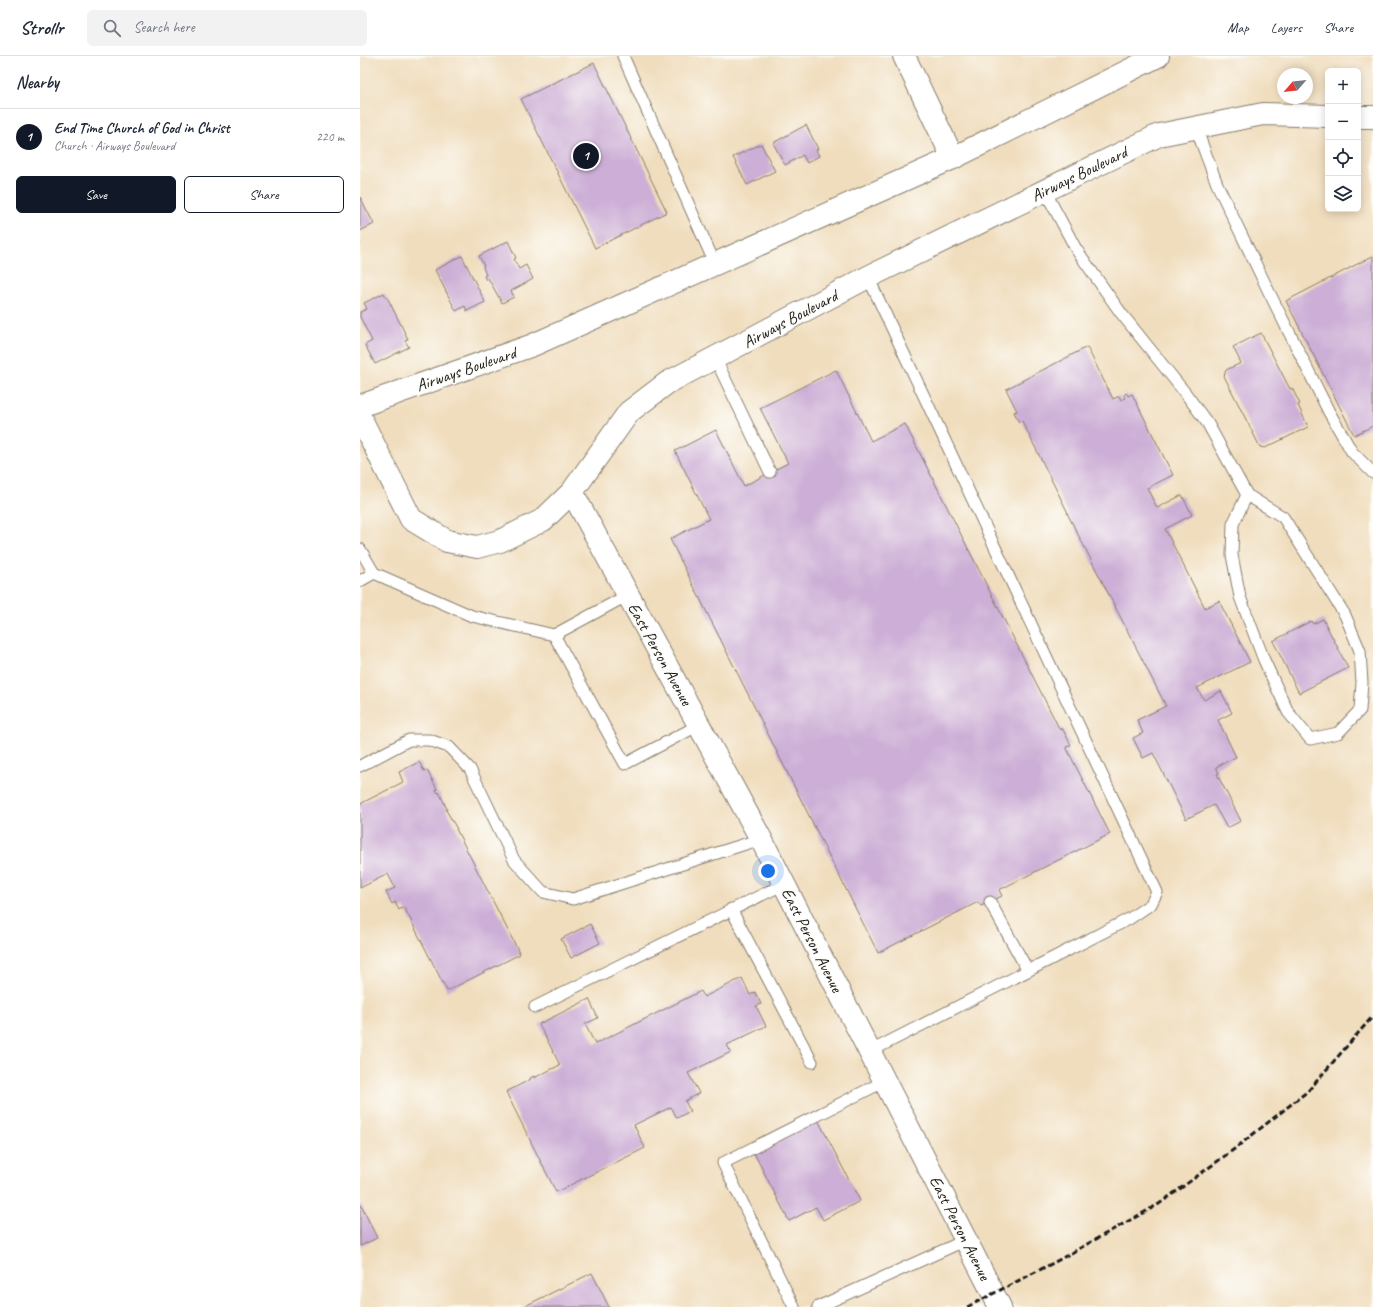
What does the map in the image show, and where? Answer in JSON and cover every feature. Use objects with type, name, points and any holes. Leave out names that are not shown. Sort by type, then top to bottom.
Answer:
[{"type":"main road","points":[[904,56],[953,158]]},
{"type":"main road","name":"Airways Boulevard","points":[[360,406],[533,346],[953,158],[1158,56]]},
{"type":"main road","name":"Airways Boulevard","points":[[360,417],[410,519],[448,541],[477,547],[500,542],[543,520],[572,492],[629,412],[667,383],[868,277],[1160,135],[1263,114],[1325,116]]},
{"type":"main road","points":[[1361,117],[1373,117]]},
{"type":"main road","name":"East Person Avenue","points":[[572,492],[761,839],[1000,1307]]},
{"type":"lane","points":[[623,56],[715,264]]},
{"type":"lane","points":[[1196,128],[1220,191],[1329,412],[1352,452],[1373,474]]},
{"type":"lane","points":[[1045,191],[1076,249],[1116,306],[1208,424],[1247,496],[1283,517],[1345,614],[1360,652],[1362,683],[1360,710],[1338,733],[1310,739],[1288,712],[1264,660],[1245,611],[1240,597],[1232,555],[1233,524],[1247,496]]},
{"type":"lane","points":[[868,277],[1157,892],[1151,904],[1129,919],[869,1052]]},
{"type":"lane","points":[[715,358],[770,472]]},
{"type":"lane","points":[[360,548],[374,573],[472,616],[554,635],[628,595]]},
{"type":"lane","points":[[360,581],[374,573]]},
{"type":"lane","points":[[554,635],[625,764],[699,725]]},
{"type":"lane","points":[[360,766],[409,740],[429,740],[449,747],[470,769],[514,860],[543,892],[573,899],[761,839]]},
{"type":"lane","points":[[535,1007],[784,884]]},
{"type":"lane","points":[[990,902],[1028,971]]},
{"type":"lane","points":[[732,909],[812,1062]]},
{"type":"lane","points":[[794,1307],[723,1163],[884,1081]]},
{"type":"lane","points":[[818,1307],[966,1240]]},
{"type":"building","points":[[594,63],[667,212],[595,248],[521,99]]},
{"type":"building","points":[[806,125],[818,149],[816,150],[819,156],[807,163],[803,155],[785,165],[773,143]]},
{"type":"building","points":[[761,144],[775,171],[747,185],[733,157]]},
{"type":"building","points":[[360,197],[374,224],[360,231]]},
{"type":"building","points":[[508,241],[516,258],[514,259],[519,269],[526,265],[533,279],[511,291],[514,297],[502,303],[488,278],[486,280],[484,276],[486,275],[484,266],[479,256]]},
{"type":"building","points":[[462,256],[485,302],[467,311],[465,306],[456,311],[435,270]]},
{"type":"building","points":[[1373,256],[1373,426],[1354,435],[1286,301]]},
{"type":"building","points":[[384,293],[408,339],[405,341],[409,347],[375,364],[365,345],[372,341],[360,317],[360,312],[367,309],[364,303]]},
{"type":"building","points":[[1261,333],[1290,389],[1292,388],[1300,404],[1298,405],[1308,427],[1265,448],[1260,447],[1224,376],[1226,370],[1241,363],[1233,347]]},
{"type":"building","points":[[1087,347],[1113,399],[1119,396],[1121,400],[1125,398],[1124,395],[1126,393],[1128,396],[1132,394],[1173,475],[1147,488],[1157,508],[1182,495],[1192,515],[1165,529],[1205,608],[1219,601],[1250,662],[1197,688],[1204,700],[1221,691],[1232,713],[1218,720],[1236,757],[1216,767],[1219,773],[1217,774],[1241,821],[1227,828],[1214,805],[1186,819],[1153,753],[1143,758],[1133,738],[1143,733],[1137,720],[1166,706],[1067,513],[1022,421],[1019,422],[1014,412],[1017,411],[1006,389]]},
{"type":"building","points":[[836,370],[871,441],[905,424],[1060,730],[1062,728],[1071,745],[1066,747],[1110,834],[999,890],[1002,896],[981,906],[978,902],[878,953],[670,539],[709,519],[675,451],[716,430],[744,486],[788,463],[760,408]]},
{"type":"building","points":[[1323,619],[1348,668],[1299,693],[1273,641],[1311,621],[1313,624]]},
{"type":"building","points":[[419,762],[424,771],[426,770],[428,772],[437,789],[436,790],[438,793],[439,792],[447,809],[446,810],[520,954],[447,991],[404,907],[399,910],[395,902],[392,904],[386,892],[395,888],[388,874],[360,888],[360,804],[403,782],[399,772]]},
{"type":"building","points":[[590,924],[600,943],[571,958],[561,939]]},
{"type":"building","points":[[742,978],[750,995],[755,992],[761,1004],[756,1006],[766,1026],[727,1045],[731,1052],[688,1073],[699,1093],[685,1101],[690,1111],[677,1118],[671,1107],[634,1125],[645,1148],[556,1192],[506,1092],[534,1076],[534,1078],[560,1065],[539,1024],[589,999],[598,1018],[585,1024],[595,1044],[701,991],[704,997]]},
{"type":"building","points":[[818,1120],[860,1201],[823,1220],[816,1207],[789,1221],[754,1153]]},
{"type":"building","points":[[360,1203],[377,1238],[360,1246]]},
{"type":"building","points":[[592,1273],[609,1307],[523,1307]]},
{"type":"railway","points":[[967,1307],[1055,1262],[1159,1204],[1233,1150],[1308,1091],[1373,1016]]},
{"type":"place","name":"End Time Church of God in Christ","points":[[586,156]]}]
